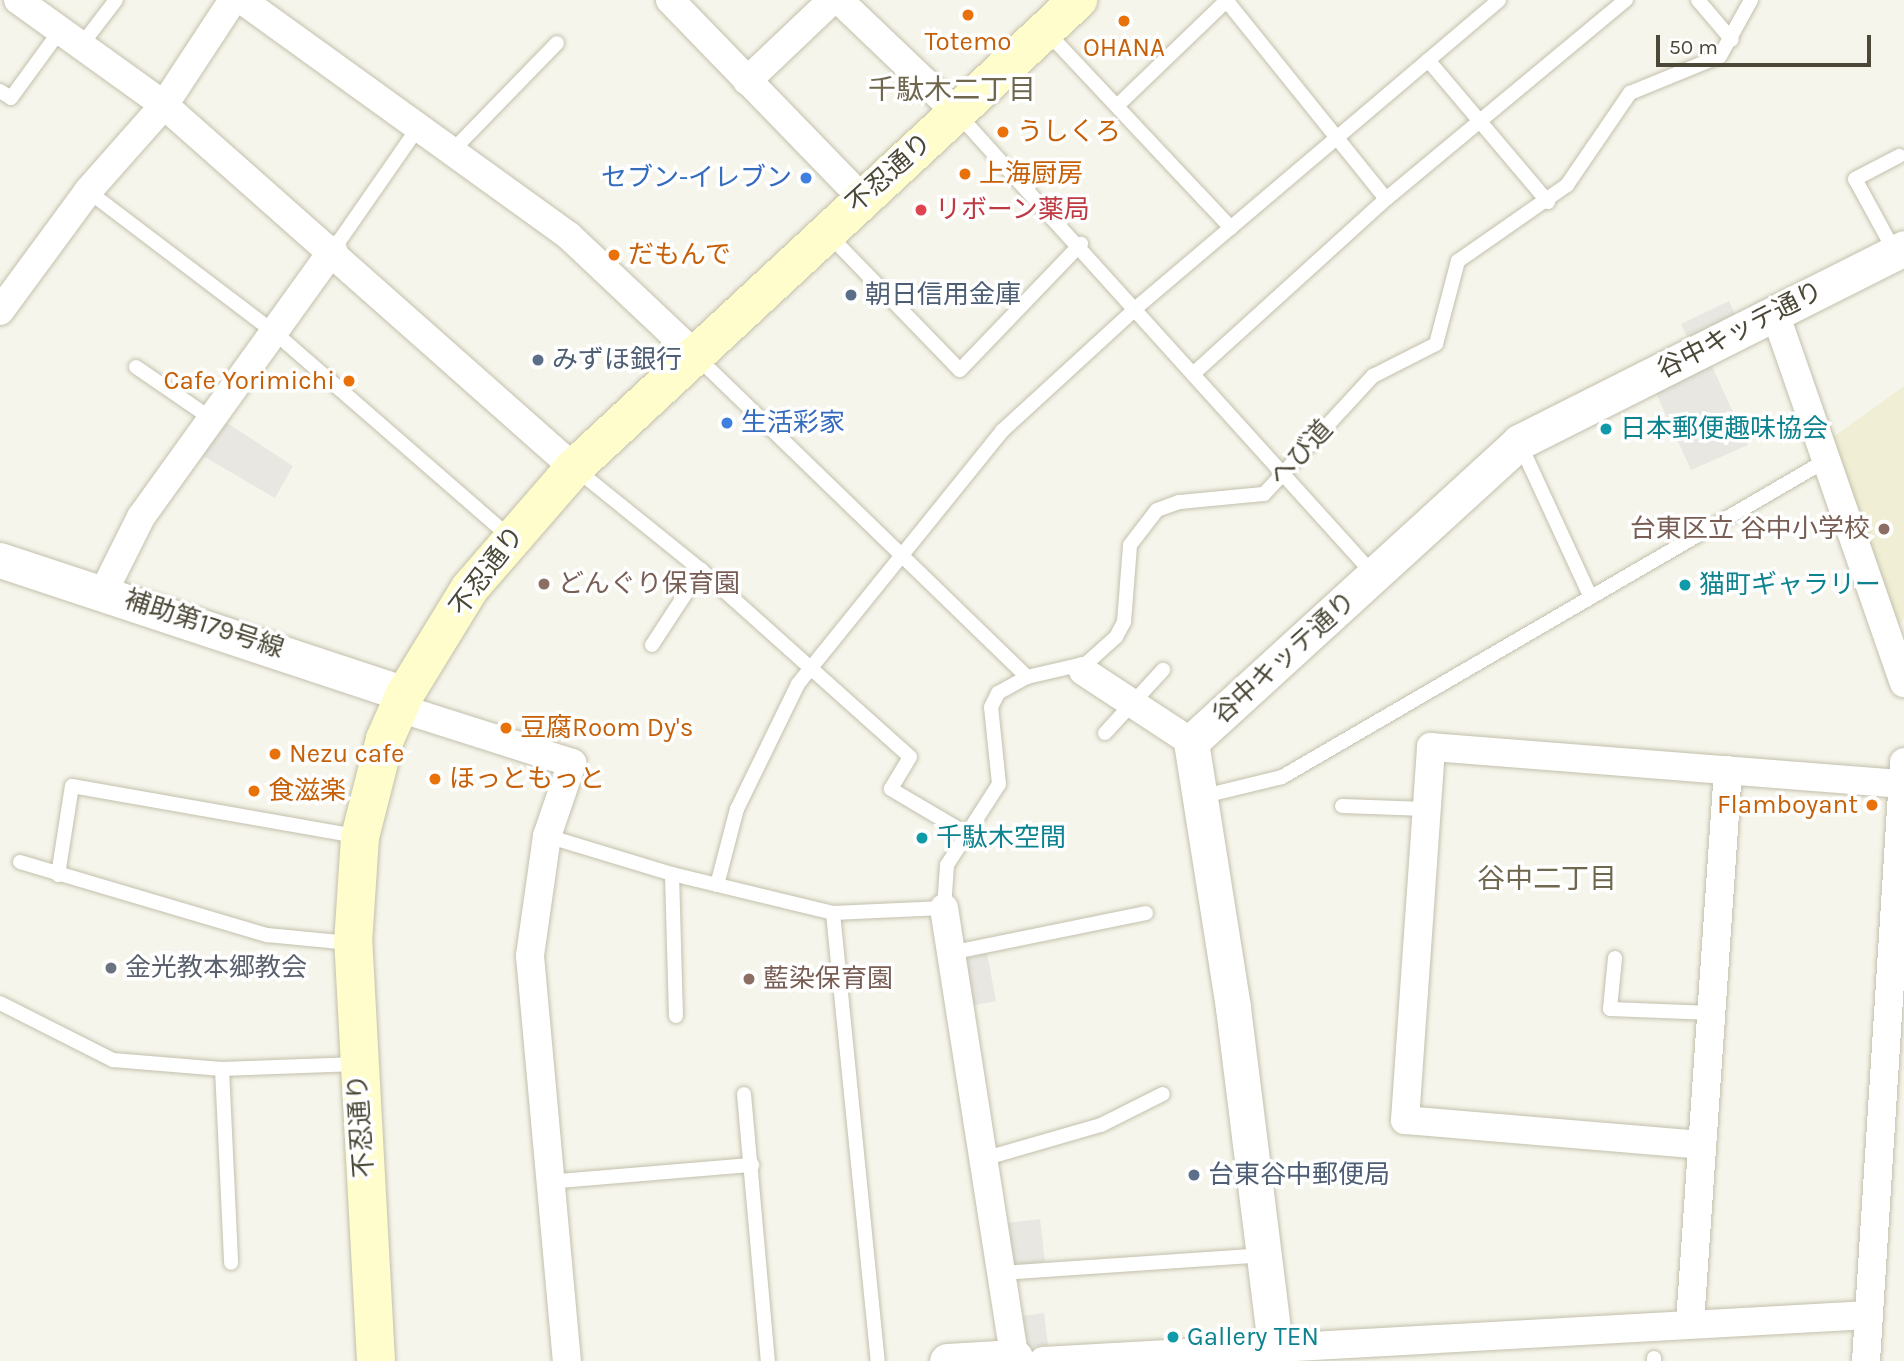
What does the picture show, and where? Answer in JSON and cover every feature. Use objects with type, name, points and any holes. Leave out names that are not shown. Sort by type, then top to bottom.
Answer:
[{"type":"main road","name":"不忍通り","points":[[376,1361],[356,1064],[353,943],[360,837],[402,701],[510,537],[574,468],[861,197],[1079,0]]},
{"type":"street","points":[[18,0],[72,36],[164,105],[333,250],[574,468]]},
{"type":"street","points":[[0,311],[88,191],[164,105],[233,0]]},
{"type":"street","points":[[242,0],[420,125],[569,236],[694,354]]},
{"type":"street","points":[[670,0],[861,197]]},
{"type":"street","points":[[747,81],[832,0]]},
{"type":"street","points":[[839,0],[956,112]]},
{"type":"street","points":[[104,591],[141,517],[333,250]]},
{"type":"street","name":"谷中キッテ通り","points":[[1276,1354],[1191,742],[1519,442],[1900,250]]},
{"type":"street","points":[[1775,313],[1830,458],[1904,683]]},
{"type":"street","name":"補助第179号線","points":[[0,560],[104,591],[402,701]]},
{"type":"street","points":[[1079,668],[1191,742]]},
{"type":"street","points":[[402,701],[572,763],[547,836],[530,956],[548,1182],[568,1361]]},
{"type":"street","points":[[1702,1145],[1405,1120],[1431,747],[1728,770],[1903,773],[1866,1361]]},
{"type":"street","points":[[1690,1323],[1728,770]]},
{"type":"street","points":[[944,908],[1001,1273],[1024,1360]]},
{"type":"street","points":[[947,1361],[1276,1354],[1690,1323],[1869,1315]]},
{"type":"lane","points":[[0,91],[11,98],[72,36],[116,0]]},
{"type":"lane","points":[[1117,106],[1227,0],[1386,199]]},
{"type":"lane","points":[[716,885],[737,809],[809,668],[1002,430],[1136,308],[1499,0]]},
{"type":"lane","points":[[1193,374],[1386,199],[1626,0]]},
{"type":"lane","points":[[1698,0],[1732,40]]},
{"type":"lane","name":"へび道","points":[[944,908],[947,865],[999,784],[991,707],[998,693],[1027,677],[1079,668],[1098,656],[1124,622],[1125,560],[1157,510],[1179,502],[1250,498],[1281,476],[1373,376],[1436,344],[1458,261],[1548,202],[1583,170],[1630,93],[1698,68],[1732,40],[1751,0]]},
{"type":"lane","points":[[1045,30],[1231,228]]},
{"type":"lane","points":[[453,150],[557,43]]},
{"type":"lane","points":[[1428,60],[1478,123],[1548,202]]},
{"type":"lane","points":[[956,112],[1081,244],[1281,476],[1375,576]]},
{"type":"lane","points":[[333,250],[420,125]]},
{"type":"lane","points":[[1899,156],[1855,179],[1900,250]]},
{"type":"lane","points":[[88,191],[274,332],[510,537]]},
{"type":"lane","points":[[825,232],[960,370],[1081,244]]},
{"type":"lane","points":[[694,354],[1027,677]]},
{"type":"lane","points":[[136,367],[212,419]]},
{"type":"lane","points":[[1519,442],[1590,596]]},
{"type":"lane","points":[[1200,797],[1282,777],[1830,458]]},
{"type":"lane","points":[[574,468],[701,570],[910,757],[891,789],[967,834]]},
{"type":"lane","points":[[652,645],[701,570]]},
{"type":"lane","points":[[1105,733],[1163,670]]},
{"type":"lane","points":[[58,875],[72,786],[360,837]]},
{"type":"lane","points":[[1342,806],[1426,809]]},
{"type":"lane","points":[[547,836],[672,874],[834,913],[944,908]]},
{"type":"lane","points":[[20,862],[267,935],[353,943]]},
{"type":"lane","points":[[672,874],[676,1016]]},
{"type":"lane","points":[[834,913],[878,1361]]},
{"type":"lane","points":[[950,953],[1146,913]]},
{"type":"lane","points":[[1615,958],[1610,1009],[1712,1013]]},
{"type":"lane","points":[[0,1003],[113,1060],[222,1069],[356,1064]]},
{"type":"lane","points":[[222,1069],[231,1264]]},
{"type":"lane","points":[[744,1094],[768,1361]]},
{"type":"lane","points":[[982,1159],[1101,1125],[1163,1094]]},
{"type":"lane","points":[[548,1182],[752,1165]]},
{"type":"lane","points":[[1001,1273],[1262,1255]]},
{"type":"shaded area","points":[[1729,301],[1737,318],[1689,341],[1681,324]]},
{"type":"shaded area","points":[[1711,364],[1748,445],[1691,470],[1654,389]]},
{"type":"shaded area","name":"台東区立 谷中小学校","points":[[1904,386],[1904,619],[1898,625],[1832,438]]},
{"type":"shaded area","points":[[218,417],[293,466],[275,498],[196,452]]},
{"type":"shaded area","points":[[987,953],[996,1001],[971,1006],[964,959]]},
{"type":"shaded area","points":[[1040,1219],[1045,1262],[1016,1266],[1010,1261],[1005,1223]]},
{"type":"shaded area","points":[[1044,1313],[1048,1345],[1028,1347],[1023,1316]]},
{"type":"place","name":"Totemo","points":[[968,15]]},
{"type":"place","name":"OHANA","points":[[1124,21]]},
{"type":"place","name":"うしくろ","points":[[1003,132]]},
{"type":"place","name":"上海厨房","points":[[965,174]]},
{"type":"place","name":"セブン-イレブン","points":[[806,178]]},
{"type":"place","name":"リボーン薬局","points":[[921,210]]},
{"type":"place","name":"だもんで","points":[[614,255]]},
{"type":"place","name":"朝日信用金庫","points":[[851,295]]},
{"type":"place","name":"みずほ銀行","points":[[538,360]]},
{"type":"place","name":"Cafe Yorimichi","points":[[349,381]]},
{"type":"place","name":"生活彩家","points":[[727,423]]},
{"type":"place","name":"日本郵便趣味協会","points":[[1606,429]]},
{"type":"place","name":"台東区立 谷中小学校","points":[[1884,529]]},
{"type":"place","name":"どんぐり保育園","points":[[544,584]]},
{"type":"place","name":"猫町ギャラリー","points":[[1685,585]]},
{"type":"place","name":"豆腐Room Dy's","points":[[506,728]]},
{"type":"place","name":"Nezu cafe","points":[[275,754]]},
{"type":"place","name":"ほっともっと","points":[[435,779]]},
{"type":"place","name":"食滋楽","points":[[254,791]]},
{"type":"place","name":"Flamboyant","points":[[1872,805]]},
{"type":"place","name":"千駄木空間","points":[[922,838]]},
{"type":"place","name":"金光教本郷教会","points":[[111,968]]},
{"type":"place","name":"藍染保育園","points":[[749,979]]},
{"type":"place","name":"台東谷中郵便局","points":[[1194,1175]]},
{"type":"place","name":"Gallery TEN","points":[[1173,1337]]},
{"type":"district","name":"千駄木二丁目","points":[[952,90]]},
{"type":"district","name":"谷中二丁目","points":[[1547,879]]}]
